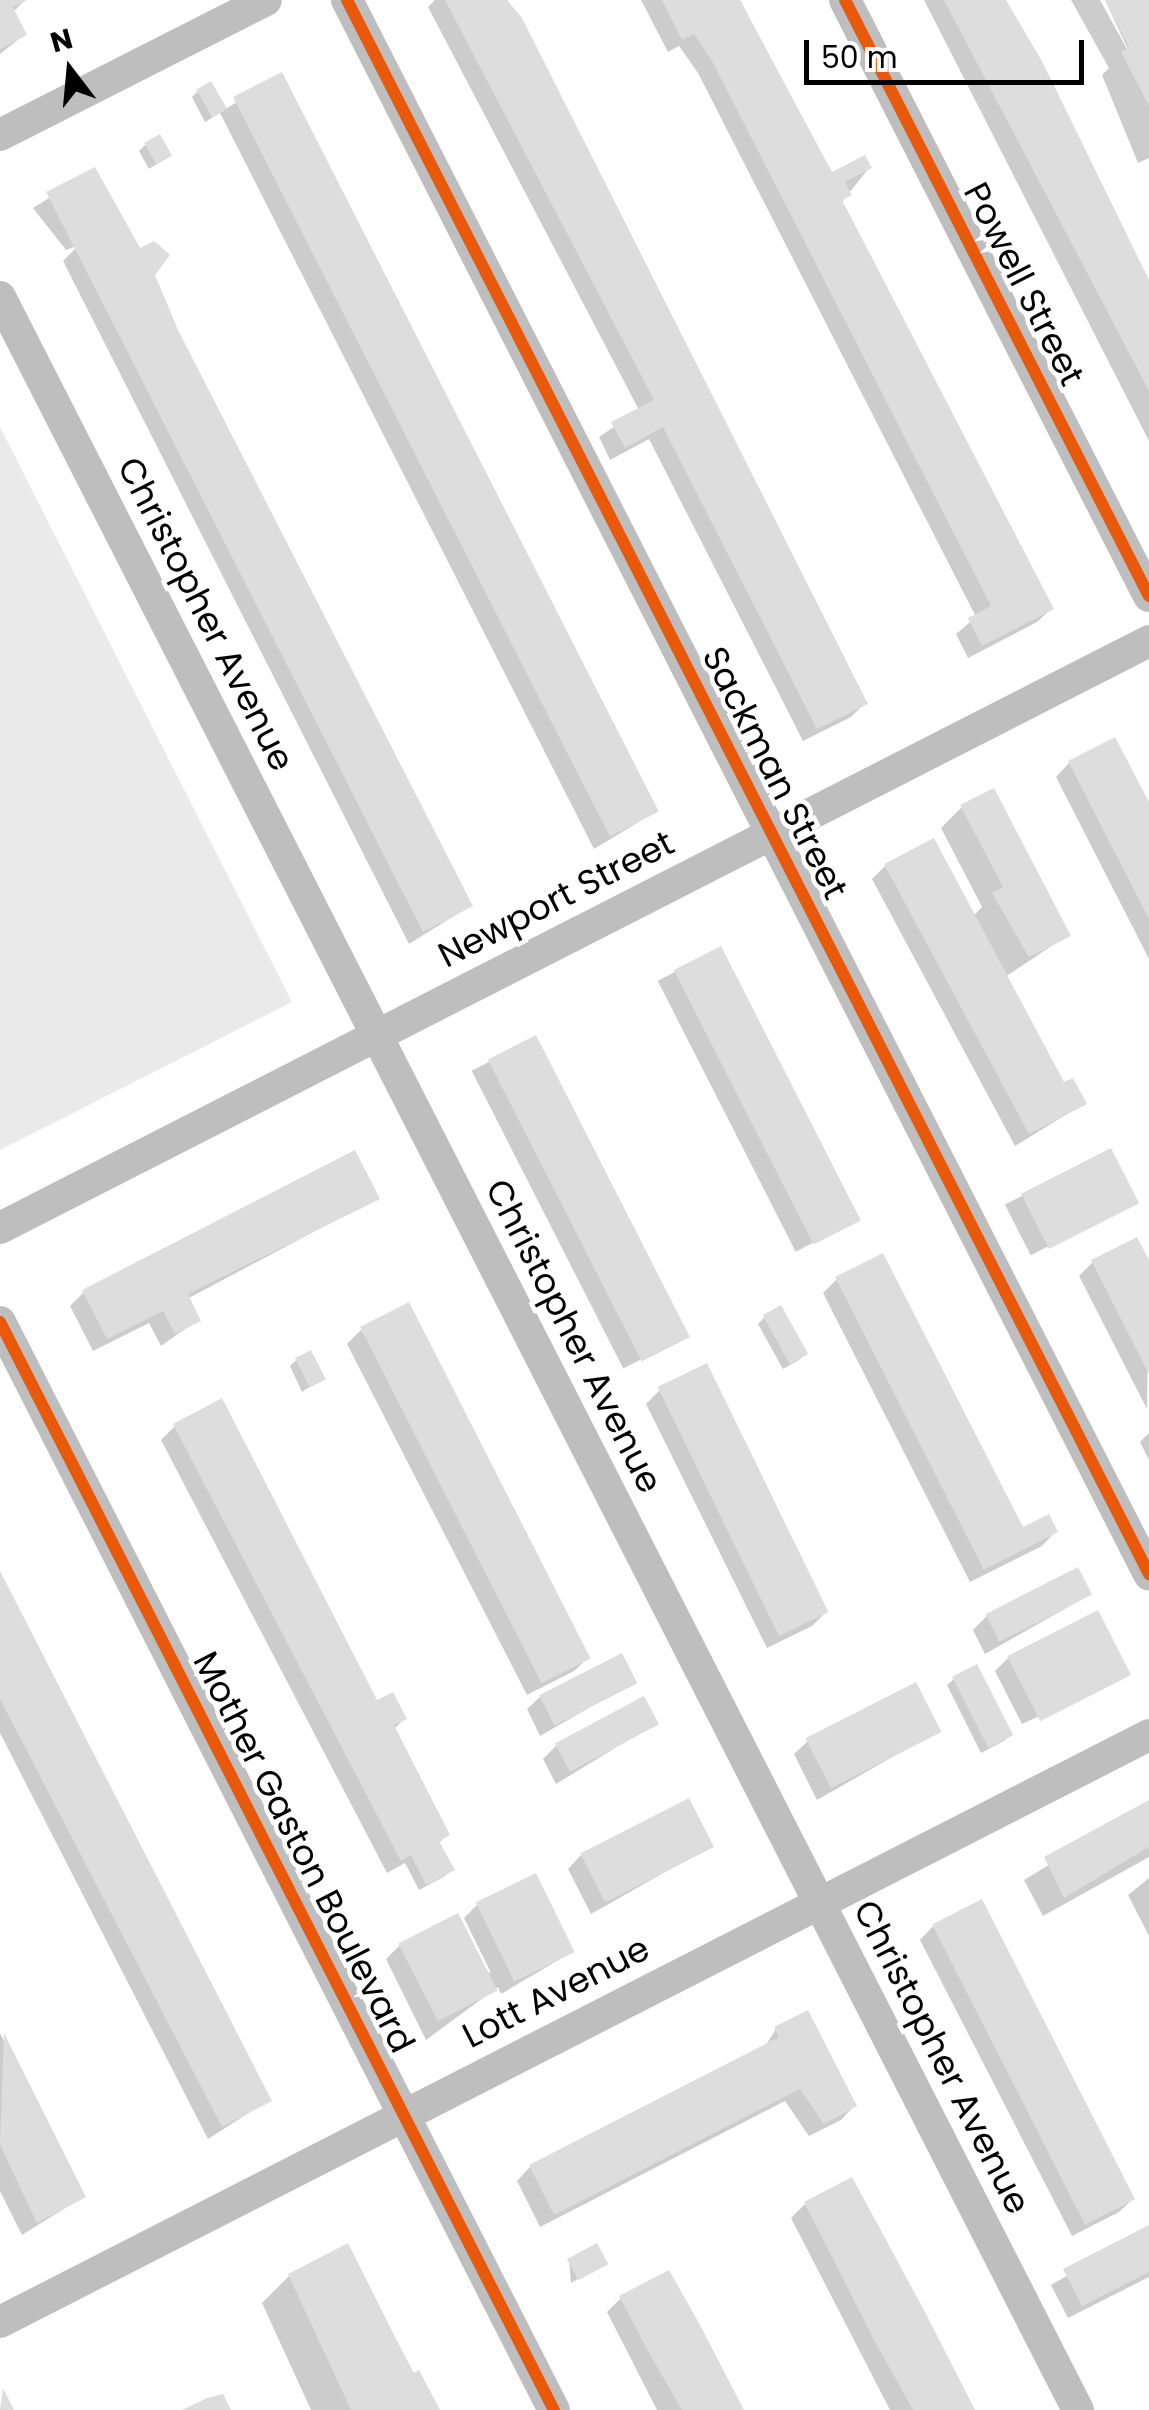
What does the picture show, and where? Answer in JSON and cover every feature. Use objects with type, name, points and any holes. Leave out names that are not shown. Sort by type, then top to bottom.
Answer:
[{"type":"street","points":[[0,135],[266,0]]},
{"type":"street","name":"Sackman Street","points":[[347,0],[1149,1574]]},
{"type":"street","name":"Powell Street","points":[[846,0],[1149,596]]},
{"type":"street","name":"Christopher Avenue","points":[[0,298],[1078,2410]]},
{"type":"street","name":"Newport Street","points":[[0,1228],[1149,642]]},
{"type":"street","name":"Mother Gaston Boulevard","points":[[0,1322],[554,2410]]},
{"type":"street","name":"Lott Avenue","points":[[0,2322],[1149,1735]]},
{"type":"shaded area","points":[[0,427],[292,1002],[0,1150]]},
{"type":"building","points":[[0,0],[27,0],[13,7],[27,35],[0,49]]},
{"type":"building","points":[[445,0],[507,0],[522,18],[868,704],[817,729],[663,427],[625,448],[611,422],[654,400]]},
{"type":"building","points":[[662,0],[740,0],[832,172],[865,155],[872,168],[845,182],[852,195],[842,200],[1054,609],[982,646],[968,618],[991,606],[711,59],[694,34],[682,40]]},
{"type":"building","points":[[944,0],[1006,0],[1043,63],[1149,280],[1149,391]]},
{"type":"building","points":[[1105,0],[1149,0],[1149,106],[1121,52],[1129,48]]},
{"type":"building","points":[[282,72],[659,812],[610,837],[233,97]]},
{"type":"building","points":[[211,81],[227,109],[212,117],[196,90]]},
{"type":"building","points":[[160,134],[172,156],[156,165],[144,143]]},
{"type":"building","points":[[95,167],[140,248],[154,241],[170,255],[155,275],[179,332],[473,906],[423,932],[46,192]]},
{"type":"building","points":[[1115,737],[1149,802],[1149,919],[1068,761]]},
{"type":"building","points":[[994,788],[1071,936],[1029,957],[992,893],[1003,887],[960,805]]},
{"type":"building","points":[[934,838],[1064,1082],[1073,1078],[1087,1104],[1029,1134],[884,864]]},
{"type":"building","points":[[721,946],[861,1220],[814,1244],[674,970]]},
{"type":"building","points":[[536,1035],[690,1337],[642,1362],[488,1060]]},
{"type":"building","points":[[1111,1148],[1139,1203],[1049,1249],[1021,1194]]},
{"type":"building","points":[[355,1150],[380,1199],[188,1294],[201,1321],[175,1334],[163,1311],[107,1339],[82,1290]]},
{"type":"building","points":[[1137,1237],[1149,1260],[1149,1374],[1091,1260]]},
{"type":"building","points":[[883,1253],[1023,1527],[1049,1514],[1058,1532],[984,1570],[835,1277]]},
{"type":"building","points":[[409,1302],[591,1658],[542,1683],[360,1327]]},
{"type":"building","points":[[781,1305],[808,1354],[790,1364],[763,1315]]},
{"type":"building","points":[[311,1350],[326,1379],[310,1388],[295,1358]]},
{"type":"building","points":[[707,1363],[828,1612],[779,1636],[658,1387]]},
{"type":"building","points":[[222,1398],[377,1700],[393,1692],[407,1719],[394,1725],[450,1835],[439,1841],[455,1870],[426,1885],[411,1855],[401,1861],[173,1424]]},
{"type":"building","points":[[1078,1567],[1092,1595],[999,1642],[985,1614]]},
{"type":"building","points":[[0,1571],[272,2101],[222,2127],[0,1699]]},
{"type":"building","points":[[1098,1610],[1131,1675],[1040,1721],[1007,1656]]},
{"type":"building","points":[[622,1653],[637,1683],[555,1726],[539,1695]]},
{"type":"building","points":[[977,1664],[1013,1735],[988,1748],[952,1677]]},
{"type":"building","points":[[916,1682],[941,1732],[831,1788],[806,1738]]},
{"type":"building","points":[[644,1696],[659,1724],[570,1772],[555,1743]]},
{"type":"building","points":[[689,1798],[714,1847],[605,1902],[580,1853]]},
{"type":"building","points":[[1149,1800],[1149,1847],[1064,1898],[1044,1857]]},
{"type":"building","points":[[536,1873],[575,1952],[514,1981],[476,1902]]},
{"type":"building","points":[[982,1899],[1135,2199],[1085,2225],[932,1924]]},
{"type":"building","points":[[458,1913],[497,1991],[438,2021],[398,1943]]},
{"type":"building","points":[[808,2010],[857,2106],[824,2124],[800,2089],[554,2215],[529,2165],[779,2037],[774,2027]]},
{"type":"building","points":[[4,2033],[86,2197],[37,2223],[0,2145]]},
{"type":"building","points":[[852,2177],[975,2410],[913,2410],[873,2338],[804,2202]]},
{"type":"building","points":[[1149,2225],[1149,2272],[1082,2306],[1063,2269]]},
{"type":"building","points":[[348,2243],[413,2373],[419,2370],[440,2410],[351,2410],[288,2274]]},
{"type":"building","points":[[597,2243],[608,2264],[578,2280],[567,2259]]},
{"type":"building","points":[[669,2270],[744,2410],[682,2410],[648,2351],[619,2296]]},
{"type":"building","points":[[3,2389],[5,2392],[14,2410],[0,2410]]},
{"type":"building","points":[[223,2394],[231,2410],[182,2410],[207,2398]]},
{"type":"cycle path","points":[[347,0],[1149,1574]]},
{"type":"cycle path","points":[[845,0],[1149,596]]},
{"type":"cycle path","points":[[0,1322],[554,2410]]}]
